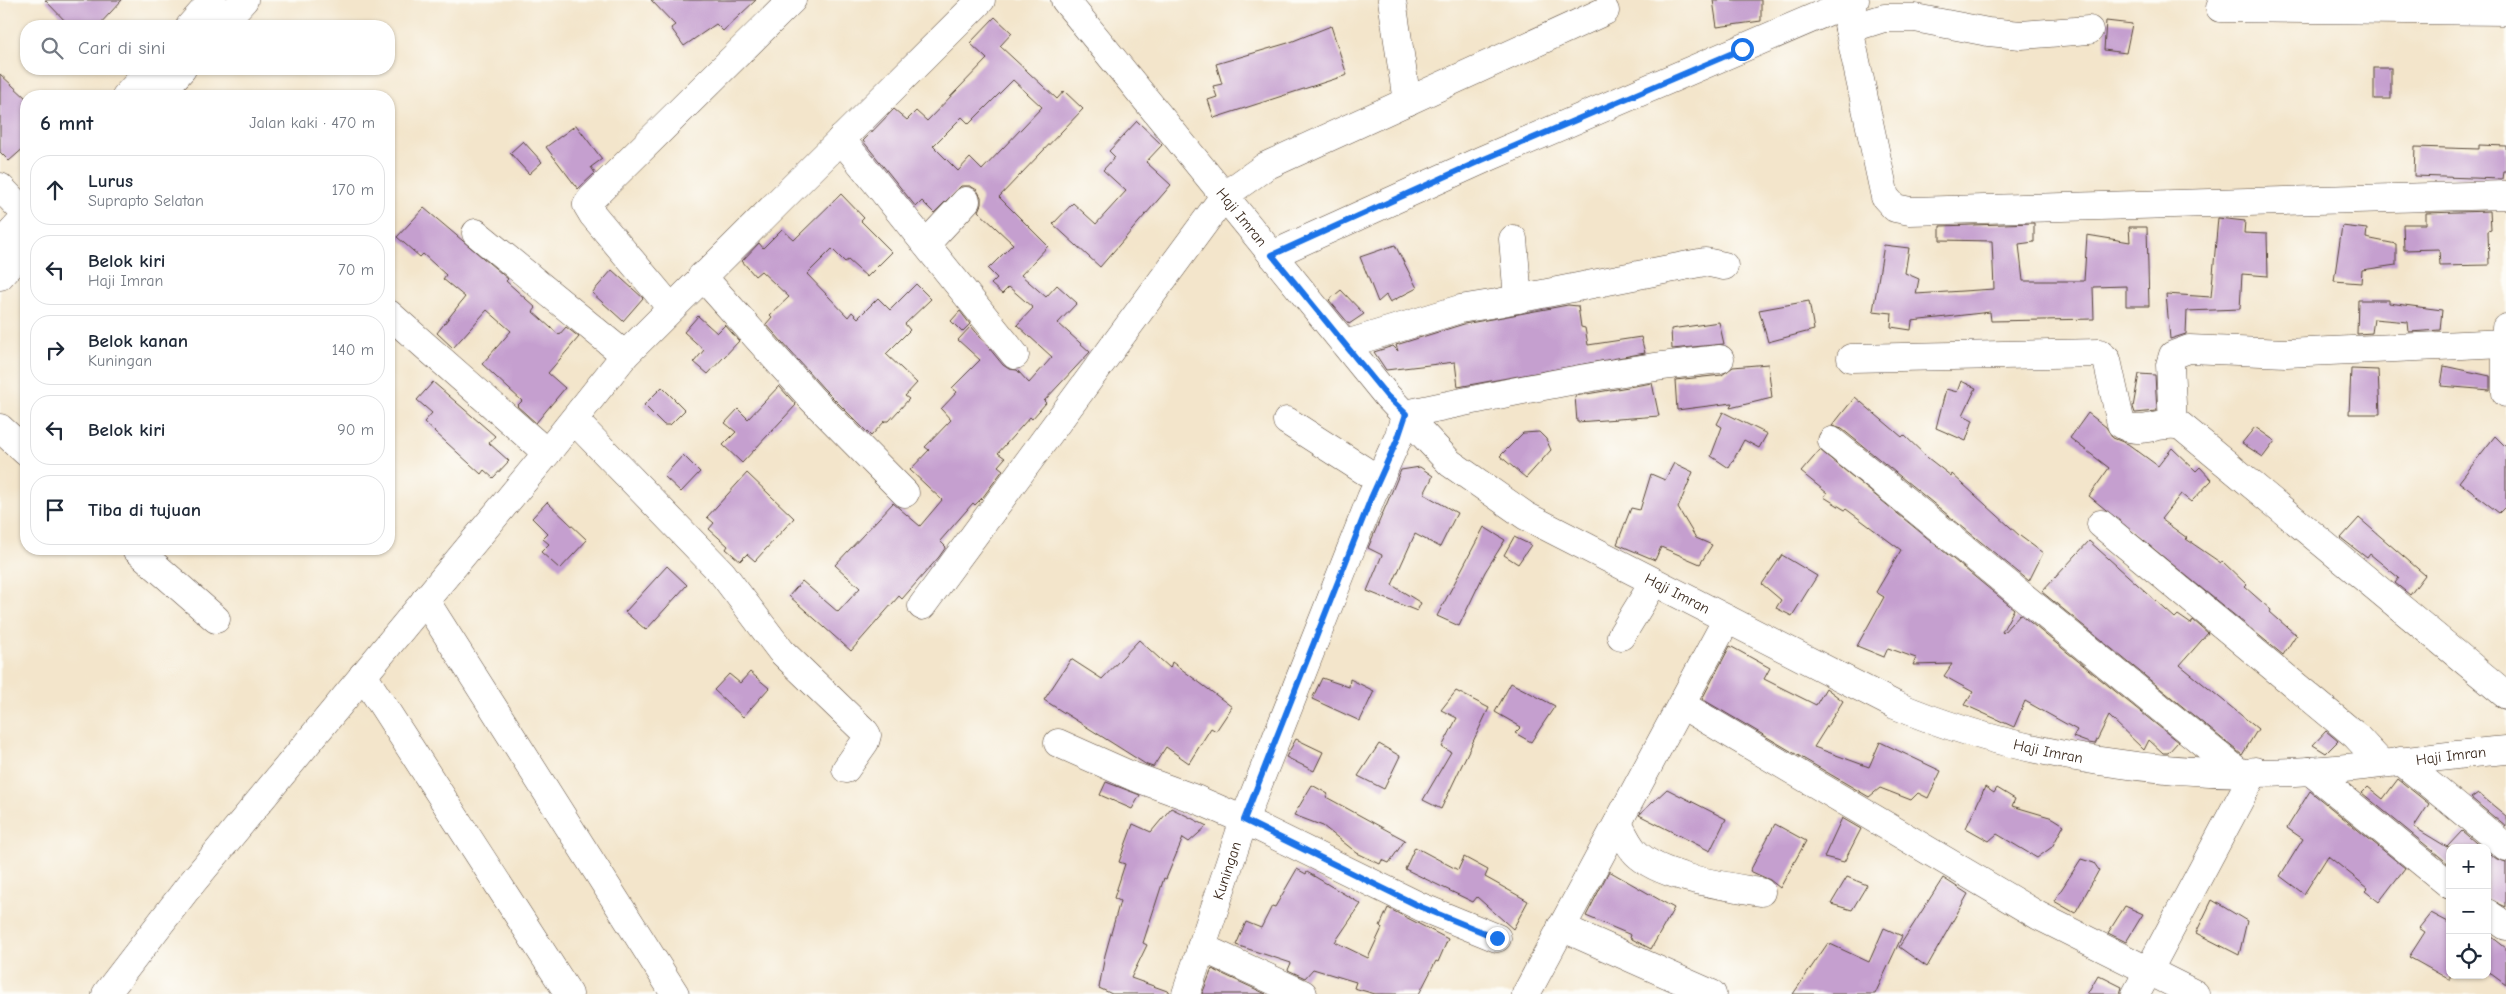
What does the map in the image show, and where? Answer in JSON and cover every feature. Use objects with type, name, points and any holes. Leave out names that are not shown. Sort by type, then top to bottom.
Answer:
[{"type":"street","points":[[195,20],[213,0]]},
{"type":"street","points":[[226,20],[244,0]]},
{"type":"street","points":[[670,308],[593,215],[587,205],[792,0]]},
{"type":"street","points":[[106,994],[186,890],[547,453],[624,355],[981,0]]},
{"type":"street","name":"Haji Imran","points":[[1065,0],[1387,396],[1406,414],[1450,463],[1526,516],[1895,705],[1955,728],[2043,750],[2132,765],[2247,772],[2310,771],[2506,750]]},
{"type":"street","points":[[1392,0],[1407,102]]},
{"type":"street","points":[[2220,8],[2506,11]]},
{"type":"street","points":[[922,606],[1225,195],[1266,166],[1605,11]]},
{"type":"street","points":[[1849,12],[1885,197],[1888,204],[1895,208],[1910,211],[2506,195]]},
{"type":"street","points":[[1272,255],[1482,160],[1849,12],[1884,18],[1915,18],[1988,32],[2022,35],[2089,30]]},
{"type":"street","points":[[132,90],[145,75]]},
{"type":"street","points":[[163,90],[177,75]]},
{"type":"street","points":[[842,139],[1014,355]]},
{"type":"street","points":[[0,187],[20,209]]},
{"type":"street","points":[[926,244],[966,201]]},
{"type":"street","points":[[0,245],[20,222]]},
{"type":"street","points":[[476,233],[624,355]]},
{"type":"street","points":[[1513,239],[1518,298]]},
{"type":"street","points":[[0,276],[20,253]]},
{"type":"street","points":[[1346,344],[1460,309],[1705,262],[1724,266]]},
{"type":"street","points":[[702,276],[812,399],[905,493]]},
{"type":"street","points":[[395,319],[547,453]]},
{"type":"street","points":[[2173,424],[2170,365],[2173,355],[2189,349],[2286,353],[2506,336],[2506,393]]},
{"type":"street","points":[[1851,358],[2099,353],[2107,360],[2121,424],[2135,430],[2173,424],[2188,431],[2506,695]]},
{"type":"street","points":[[1406,414],[1568,380],[1668,364],[1720,359]]},
{"type":"street","name":"Kuningan","points":[[1186,994],[1244,820],[1406,414]]},
{"type":"street","points":[[574,420],[722,573],[781,651],[867,735],[865,742],[846,769]]},
{"type":"street","points":[[1287,421],[1379,480]]},
{"type":"street","points":[[0,428],[20,446]]},
{"type":"street","points":[[1832,441],[2247,772],[2136,994]]},
{"type":"street","points":[[2102,524],[2355,734],[2506,847]]},
{"type":"street","points":[[143,555],[216,619]]},
{"type":"street","points":[[1621,636],[1654,582]]},
{"type":"street","points":[[425,600],[675,994]]},
{"type":"street","points":[[1526,994],[1727,619]]},
{"type":"street","points":[[363,675],[569,994]]},
{"type":"street","points":[[1682,705],[2039,916],[2196,994]]},
{"type":"street","points":[[1058,743],[1132,776],[1191,797],[1244,820],[1421,907],[1497,938]]},
{"type":"street","points":[[2310,771],[2446,882]]},
{"type":"street","points":[[1618,823],[1636,853],[1659,868],[1710,883],[1761,892]]},
{"type":"street","points":[[2491,916],[2506,926]]},
{"type":"street","points":[[1561,927],[1712,994]]},
{"type":"street","points":[[1202,947],[1303,994]]},
{"type":"building","points":[[45,0],[122,0],[104,20],[64,20]]},
{"type":"building","points":[[651,0],[756,0],[723,31],[716,24],[684,46],[671,28],[675,25]]},
{"type":"building","points":[[1713,0],[1761,0],[1761,21],[1717,27]]},
{"type":"building","points":[[995,17],[1012,33],[1000,46],[1057,99],[1064,91],[1083,109],[999,197],[1048,246],[1021,275],[1046,297],[1057,285],[1077,303],[1058,323],[1090,352],[1044,401],[1046,403],[1032,419],[1030,417],[998,453],[1005,458],[998,466],[1003,470],[983,497],[975,505],[973,503],[940,541],[946,547],[939,557],[902,599],[899,596],[851,651],[789,596],[802,581],[838,612],[860,588],[835,565],[893,503],[920,526],[942,500],[910,470],[929,450],[925,447],[951,420],[941,409],[957,392],[952,388],[980,360],[958,340],[971,326],[1003,365],[1009,369],[1017,370],[1029,383],[1052,357],[1017,325],[1033,308],[1009,287],[1002,294],[991,284],[997,278],[988,269],[1013,244],[978,211],[981,197],[977,190],[970,186],[961,186],[934,213],[922,201],[916,207],[863,141],[894,109],[907,120],[916,111],[927,121],[987,59],[970,43]],"holes":[[[1013,80],[1042,107],[982,170],[970,158],[958,171],[933,146],[962,117],[969,124]]]},
{"type":"building","points":[[2106,21],[2132,24],[2126,53],[2104,50]]},
{"type":"building","points":[[1331,26],[1347,75],[1214,118],[1208,100],[1217,97],[1213,86],[1222,84],[1216,64],[1288,43]]},
{"type":"building","points":[[2374,68],[2391,68],[2391,99],[2374,99]]},
{"type":"building","points":[[0,74],[20,92],[20,151],[9,161],[0,152]]},
{"type":"building","points":[[1137,121],[1162,145],[1146,162],[1171,185],[1100,267],[1053,224],[1073,203],[1096,224],[1126,191],[1103,170],[1115,157],[1109,151]]},
{"type":"building","points":[[576,125],[602,159],[591,167],[595,173],[578,189],[546,147]]},
{"type":"building","points":[[523,141],[542,162],[529,174],[510,153]]},
{"type":"building","points":[[2479,145],[2506,146],[2506,171],[2503,171],[2502,179],[2414,176],[2415,147],[2479,149]]},
{"type":"building","points":[[841,194],[864,218],[861,221],[892,252],[867,277],[848,260],[845,262],[832,249],[807,274],[848,317],[852,312],[858,318],[878,298],[890,310],[916,284],[931,299],[905,324],[910,330],[886,354],[917,383],[905,396],[909,399],[889,421],[885,421],[871,436],[823,388],[766,324],[772,317],[770,315],[789,297],[761,271],[755,276],[742,261],[759,243],[763,248],[782,229],[794,240]]},
{"type":"building","points":[[424,208],[508,279],[506,281],[536,308],[533,312],[559,335],[566,327],[579,337],[548,373],[565,388],[536,423],[517,406],[522,401],[482,364],[511,331],[487,310],[453,348],[437,333],[465,297],[443,279],[446,275],[423,254],[420,257],[397,237]]},
{"type":"building","points":[[2490,211],[2491,230],[2488,231],[2489,265],[2440,266],[2439,249],[2404,250],[2403,224],[2426,224],[2426,213]]},
{"type":"building","points":[[2218,218],[2245,221],[2244,233],[2267,234],[2268,276],[2242,274],[2240,309],[2187,311],[2186,334],[2170,339],[2166,294],[2211,297]]},
{"type":"building","points":[[2034,223],[2034,242],[2019,244],[2023,281],[2084,281],[2087,235],[2130,242],[2129,227],[2147,227],[2149,306],[2126,306],[2126,286],[2093,287],[2094,319],[1991,321],[1990,312],[1912,321],[1911,330],[1891,327],[1892,313],[1873,311],[1884,245],[1909,248],[1905,273],[1919,279],[1916,294],[1994,289],[1992,241],[1940,240],[1940,226]]},
{"type":"building","points":[[2342,226],[2367,229],[2366,238],[2396,244],[2396,265],[2362,270],[2361,283],[2334,281]]},
{"type":"building","points":[[1395,245],[1417,288],[1390,302],[1386,295],[1378,302],[1360,257]]},
{"type":"building","points":[[612,270],[643,298],[623,321],[592,293]]},
{"type":"building","points":[[1341,290],[1364,314],[1349,324],[1329,300]]},
{"type":"building","points":[[2358,300],[2389,300],[2389,303],[2442,310],[2440,330],[2409,332],[2408,322],[2374,319],[2372,333],[2357,334]]},
{"type":"building","points":[[1809,301],[1814,330],[1768,342],[1759,310]]},
{"type":"building","points":[[1568,305],[1578,306],[1581,327],[1585,328],[1588,345],[1641,337],[1645,353],[1458,387],[1455,362],[1386,370],[1374,352],[1393,346],[1398,351],[1396,345],[1464,324]]},
{"type":"building","points":[[960,311],[970,324],[962,332],[951,321]]},
{"type":"building","points":[[698,316],[717,333],[725,325],[739,341],[708,374],[694,362],[704,350],[684,332]]},
{"type":"building","points":[[1719,322],[1724,344],[1672,349],[1671,329]]},
{"type":"building","points":[[1768,364],[1772,398],[1730,408],[1732,403],[1677,410],[1675,380],[1722,375],[1733,367]]},
{"type":"building","points":[[2444,366],[2490,376],[2490,390],[2441,386]]},
{"type":"building","points":[[2351,369],[2378,370],[2380,414],[2349,414]]},
{"type":"building","points":[[2139,374],[2155,375],[2157,411],[2135,413],[2133,407]]},
{"type":"building","points":[[1961,381],[1976,388],[1963,415],[1973,420],[1966,441],[1936,428],[1946,389],[1957,392]]},
{"type":"building","points":[[433,382],[495,436],[489,443],[509,461],[493,478],[484,470],[481,474],[424,422],[432,413],[417,400]]},
{"type":"building","points":[[1652,383],[1659,416],[1577,422],[1575,396]]},
{"type":"building","points":[[779,386],[796,405],[742,463],[723,445],[736,432],[725,423],[738,409],[748,419]]},
{"type":"building","points":[[662,387],[685,410],[670,425],[664,425],[644,405]]},
{"type":"building","points":[[1855,397],[1902,437],[1904,435],[1928,458],[1951,476],[1952,474],[2020,536],[2043,553],[2029,581],[1842,429],[1832,426]]},
{"type":"building","points":[[1723,412],[1767,434],[1759,448],[1744,440],[1729,468],[1711,456],[1722,427],[1717,424]]},
{"type":"building","points":[[2088,413],[2106,427],[2113,438],[2128,444],[2158,466],[2172,448],[2196,471],[2200,467],[2212,480],[2191,502],[2181,494],[2161,519],[2186,539],[2221,563],[2222,561],[2247,585],[2245,587],[2271,610],[2270,612],[2296,635],[2283,655],[2089,496],[2109,468],[2070,438]]},
{"type":"building","points":[[2255,427],[2275,441],[2263,457],[2242,443]]},
{"type":"building","points":[[1539,432],[1546,439],[1551,450],[1526,478],[1500,456],[1523,433]]},
{"type":"building","points":[[2495,436],[2506,447],[2506,506],[2499,513],[2459,482]]},
{"type":"building","points":[[1820,450],[2014,609],[2003,633],[2020,614],[2178,742],[2168,753],[2163,753],[2149,740],[2144,750],[2109,716],[2095,744],[2089,743],[2073,737],[2077,730],[2025,701],[2014,727],[1965,705],[1973,692],[1944,676],[1952,664],[1913,665],[1916,658],[1888,648],[1884,657],[1857,646],[1884,597],[1876,592],[1901,550],[1846,509],[1824,497],[1827,493],[1801,472]]},
{"type":"building","points":[[683,455],[700,472],[681,492],[664,476]]},
{"type":"building","points":[[1674,463],[1693,472],[1678,508],[1696,538],[1712,545],[1700,564],[1661,547],[1655,560],[1617,544],[1631,508],[1640,510],[1651,474],[1665,480]]},
{"type":"building","points":[[1420,467],[1433,476],[1424,494],[1457,513],[1440,547],[1415,534],[1392,585],[1421,603],[1417,611],[1367,591],[1382,555],[1368,548],[1401,470]]},
{"type":"building","points":[[747,473],[794,518],[755,561],[747,554],[740,561],[726,549],[728,546],[709,529],[714,523],[707,517]]},
{"type":"building","points":[[547,502],[587,540],[560,569],[541,552],[549,544],[543,539],[548,534],[532,518]]},
{"type":"building","points":[[2359,518],[2425,575],[2410,595],[2395,583],[2399,578],[2370,554],[2367,558],[2341,538]]},
{"type":"building","points":[[1484,527],[1505,540],[1485,572],[1459,626],[1437,616]]},
{"type":"building","points":[[1514,537],[1531,545],[1518,564],[1504,555]]},
{"type":"building","points":[[2089,541],[2175,618],[2178,615],[2191,624],[2193,620],[2208,633],[2180,665],[2258,729],[2242,755],[2042,592]]},
{"type":"building","points":[[1782,555],[1817,576],[1792,616],[1776,608],[1781,600],[1762,584]]},
{"type":"building","points":[[667,566],[687,585],[646,630],[625,612]]},
{"type":"building","points":[[1139,640],[1170,668],[1172,662],[1232,707],[1216,731],[1211,728],[1189,763],[1166,747],[1153,767],[1147,765],[1044,700],[1071,659],[1102,679]]},
{"type":"building","points":[[1730,646],[1770,668],[1764,679],[1816,705],[1826,688],[1843,701],[1814,747],[1869,767],[1880,742],[1941,771],[1928,798],[1918,793],[1911,800],[1880,788],[1869,797],[1702,699]]},
{"type":"building","points":[[750,672],[769,688],[743,717],[714,690],[729,674],[740,683]]},
{"type":"building","points":[[1322,678],[1349,687],[1350,679],[1374,691],[1360,721],[1312,699]]},
{"type":"building","points":[[1511,683],[1555,706],[1531,742],[1515,733],[1521,727],[1495,712]]},
{"type":"building","points":[[1456,691],[1489,708],[1441,809],[1423,800],[1451,752],[1442,747],[1457,718],[1441,710]]},
{"type":"building","points":[[2326,731],[2338,741],[2326,753],[2313,745]]},
{"type":"building","points":[[1296,739],[1323,752],[1314,771],[1286,757]]},
{"type":"building","points":[[1379,744],[1400,756],[1384,789],[1358,776]]},
{"type":"building","points":[[2398,779],[2429,804],[2414,827],[2446,846],[2446,862],[2362,793],[2368,787],[2383,799]]},
{"type":"building","points":[[1106,782],[1140,795],[1132,809],[1100,795]]},
{"type":"building","points":[[1312,785],[1328,794],[1326,797],[1405,840],[1389,863],[1382,860],[1380,864],[1357,853],[1323,826],[1294,815]]},
{"type":"building","points":[[1985,787],[1994,793],[1997,788],[2015,799],[2012,806],[2053,818],[2064,825],[2052,847],[2037,858],[1997,834],[1989,841],[1966,828]]},
{"type":"building","points":[[1667,789],[1726,819],[1710,851],[1639,815]]},
{"type":"building","points":[[2310,791],[2405,868],[2379,902],[2365,891],[2368,888],[2328,856],[2304,894],[2280,876],[2303,839],[2287,828]]},
{"type":"building","points":[[2478,793],[2506,816],[2506,827],[2471,798]]},
{"type":"building","points":[[1171,808],[1207,826],[1189,842],[1183,838],[1166,879],[1164,878],[1143,943],[1147,945],[1131,978],[1170,992],[1170,994],[1112,994],[1099,988],[1105,955],[1120,901],[1114,898],[1125,864],[1119,862],[1133,824],[1151,832]]},
{"type":"building","points":[[1842,818],[1861,829],[1844,862],[1824,857]]},
{"type":"building","points":[[1775,824],[1806,841],[1780,888],[1770,880],[1750,871]]},
{"type":"building","points":[[2462,831],[2477,844],[2450,844]]},
{"type":"building","points":[[1415,847],[1458,870],[1464,857],[1488,870],[1485,877],[1528,901],[1513,929],[1477,897],[1473,902],[1405,869]]},
{"type":"building","points":[[2491,855],[2506,862],[2506,907],[2491,900]]},
{"type":"building","points":[[2081,859],[2094,863],[2099,870],[2075,913],[2054,901]]},
{"type":"building","points":[[1297,869],[1306,874],[1307,872],[1361,904],[1335,942],[1368,958],[1382,928],[1380,926],[1388,908],[1448,939],[1438,962],[1436,961],[1419,994],[1375,994],[1354,988],[1356,982],[1313,969],[1305,978],[1288,970],[1291,963],[1236,945],[1246,922],[1261,928],[1272,906],[1275,907]]},
{"type":"building","points":[[1609,871],[1674,908],[1651,949],[1630,938],[1631,935],[1586,916]]},
{"type":"building","points":[[1847,877],[1867,885],[1852,910],[1831,904]]},
{"type":"building","points":[[1943,878],[1968,894],[1927,967],[1899,947]]},
{"type":"building","points":[[2212,900],[2247,921],[2239,955],[2196,933]]},
{"type":"building","points":[[2125,906],[2143,914],[2126,942],[2108,933]]},
{"type":"building","points":[[2431,913],[2446,921],[2446,978],[2409,957],[2425,932],[2419,928]]},
{"type":"building","points":[[1884,928],[1902,936],[1875,994],[1793,994],[1828,943],[1869,962]]},
{"type":"building","points":[[2491,936],[2506,948],[2506,985],[2491,974]]},
{"type":"building","points":[[1212,969],[1266,994],[1202,994]]},
{"type":"building","points":[[2098,975],[2122,987],[2120,994],[2087,994]]},
{"type":"route","points":[[1497,938],[1421,907],[1244,820],[1406,414],[1387,396],[1272,255],[1482,160],[1742,49]]}]
